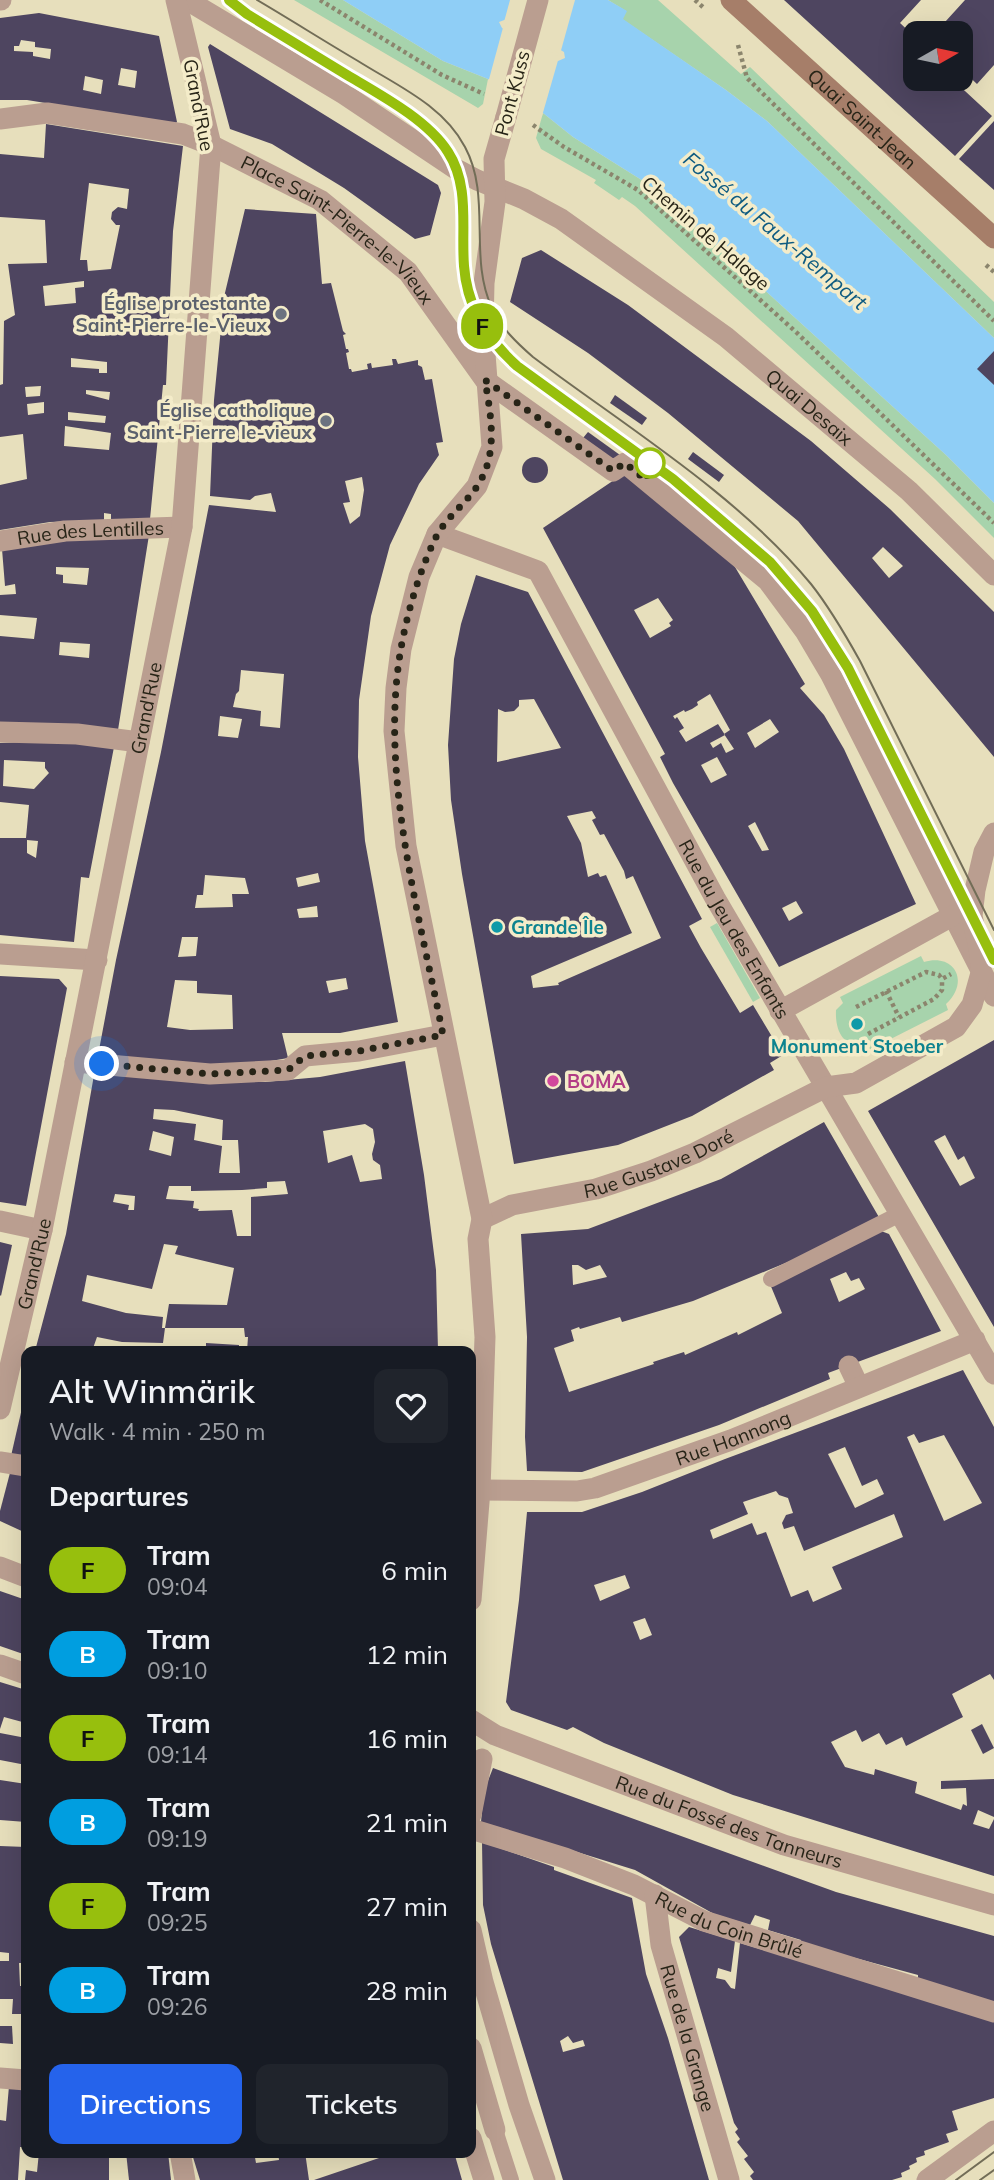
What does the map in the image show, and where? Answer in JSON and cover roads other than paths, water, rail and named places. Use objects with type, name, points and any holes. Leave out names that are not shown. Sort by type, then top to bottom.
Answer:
[{"type":"street","name":"Grand'Rue","points":[[0,1409],[43,1230],[182,527],[211,145],[176,0]]},
{"type":"street","name":"Quai Desaix","points":[[187,0],[344,94],[456,169],[524,199],[546,222],[592,250],[612,255],[726,337],[909,491],[994,575]]},
{"type":"street","name":"Pont Kuss","points":[[485,380],[484,283],[495,202],[494,159],[500,109],[538,0]]},
{"type":"street","name":"Quai Saint-Jean","points":[[731,0],[994,238]]},
{"type":"street","name":"Place Saint-Pierre-le-Vieux","points":[[0,119],[47,113],[183,134],[211,145],[327,204],[408,272],[485,380],[492,426],[492,447],[477,486],[437,534],[419,577],[406,623],[396,688],[394,731],[406,846],[482,1219],[478,1239],[485,1337],[476,1539]]},
{"type":"street","points":[[485,380],[613,471],[625,463],[768,581],[805,631],[831,675],[994,996]]},
{"type":"street","name":"Rue des Lentilles","points":[[0,541],[65,531],[182,527]]},
{"type":"street","name":"Rue du Jeu des Enfants","points":[[437,534],[538,572],[702,874],[994,1374]]},
{"type":"street","points":[[0,732],[77,734],[139,742]]},
{"type":"street","points":[[981,973],[980,953],[972,916],[984,852],[994,833]]},
{"type":"street","points":[[780,1011],[952,916]]},
{"type":"street","points":[[0,954],[97,960]]},
{"type":"street","name":"Rue Gustave Doré","points":[[482,1219],[512,1205],[596,1189],[651,1171],[695,1153],[826,1087],[856,1083],[956,1027],[972,1005],[981,973]]},
{"type":"street","points":[[75,1062],[210,1074],[288,1070],[305,1056],[359,1051],[443,1035]]},
{"type":"street","points":[[0,1221],[43,1230]]},
{"type":"street","name":"Rue Hannong","points":[[480,1490],[577,1491],[595,1488],[731,1440],[975,1340]]},
{"type":"street","points":[[849,1366],[859,1387]]},
{"type":"street","points":[[0,1462],[21,1465]]},
{"type":"street","points":[[0,1567],[21,1575]]},
{"type":"street","points":[[0,1665],[21,1672]]},
{"type":"street","name":"Rue du Fossé des Tanneurs","points":[[476,1723],[495,1735],[784,1846],[994,1905]]},
{"type":"street","points":[[476,1790],[482,1759]]},
{"type":"street","name":"Rue du Coin Brûlé","points":[[476,1831],[565,1858],[634,1885],[704,1921],[994,2012]]},
{"type":"street","name":"Rue de la Grange","points":[[655,1895],[661,1945],[729,2180]]},
{"type":"street","points":[[476,1952],[519,2105],[545,2180]]},
{"type":"street","points":[[476,2065],[495,2130]]},
{"type":"street","points":[[0,2078],[21,2080]]},
{"type":"street","points":[[927,2180],[994,2131]]},
{"type":"street","points":[[476,2154],[484,2180]]},
{"type":"street","points":[[181,2158],[185,2180]]},
{"type":"lane","points":[[771,1279],[900,1214]]},
{"type":"lane","points":[[495,2130],[511,2180]]},
{"type":"water","name":"Fossé du Faux-Rempart","points":[[343,0],[608,0],[627,11],[623,19],[767,121],[994,338],[994,503],[946,455],[648,184],[488,79],[443,61]],"holes":[[[507,19],[564,52],[565,58],[558,61],[502,28],[499,22]]]},
{"type":"tram line","points":[[229,0],[247,14],[404,110],[440,141],[455,165],[462,193],[464,266],[469,295],[480,321],[496,345],[517,366],[691,491],[756,547],[794,587],[848,668],[994,960]]},
{"type":"tram line","name":"F","points":[[229,0],[247,14],[383,97],[438,138],[456,169],[464,215],[467,292],[483,327],[502,352],[517,366],[707,506],[785,576],[799,592],[848,668],[994,960]]},
{"type":"tram line","points":[[257,0],[418,97],[456,132],[473,166],[479,206],[481,268],[492,308],[500,322],[515,341],[533,357],[715,491],[750,521],[811,584],[825,602],[860,661],[994,930]]},
{"type":"tram line","points":[[956,2180],[994,2152]]},
{"type":"tram line","points":[[980,2180],[994,2170]]},
{"type":"place","name":"Église protestante Saint-Pierre-le-Vieux","points":[[281,314]]},
{"type":"place","name":"Église catholique Saint-Pierre le-vieux","points":[[326,421]]},
{"type":"place","name":"Grande Île","points":[[497,927]]},
{"type":"place","name":"Monument Stoeber","points":[[857,1024]]},
{"type":"place","name":"BOMA","points":[[553,1081]]}]
